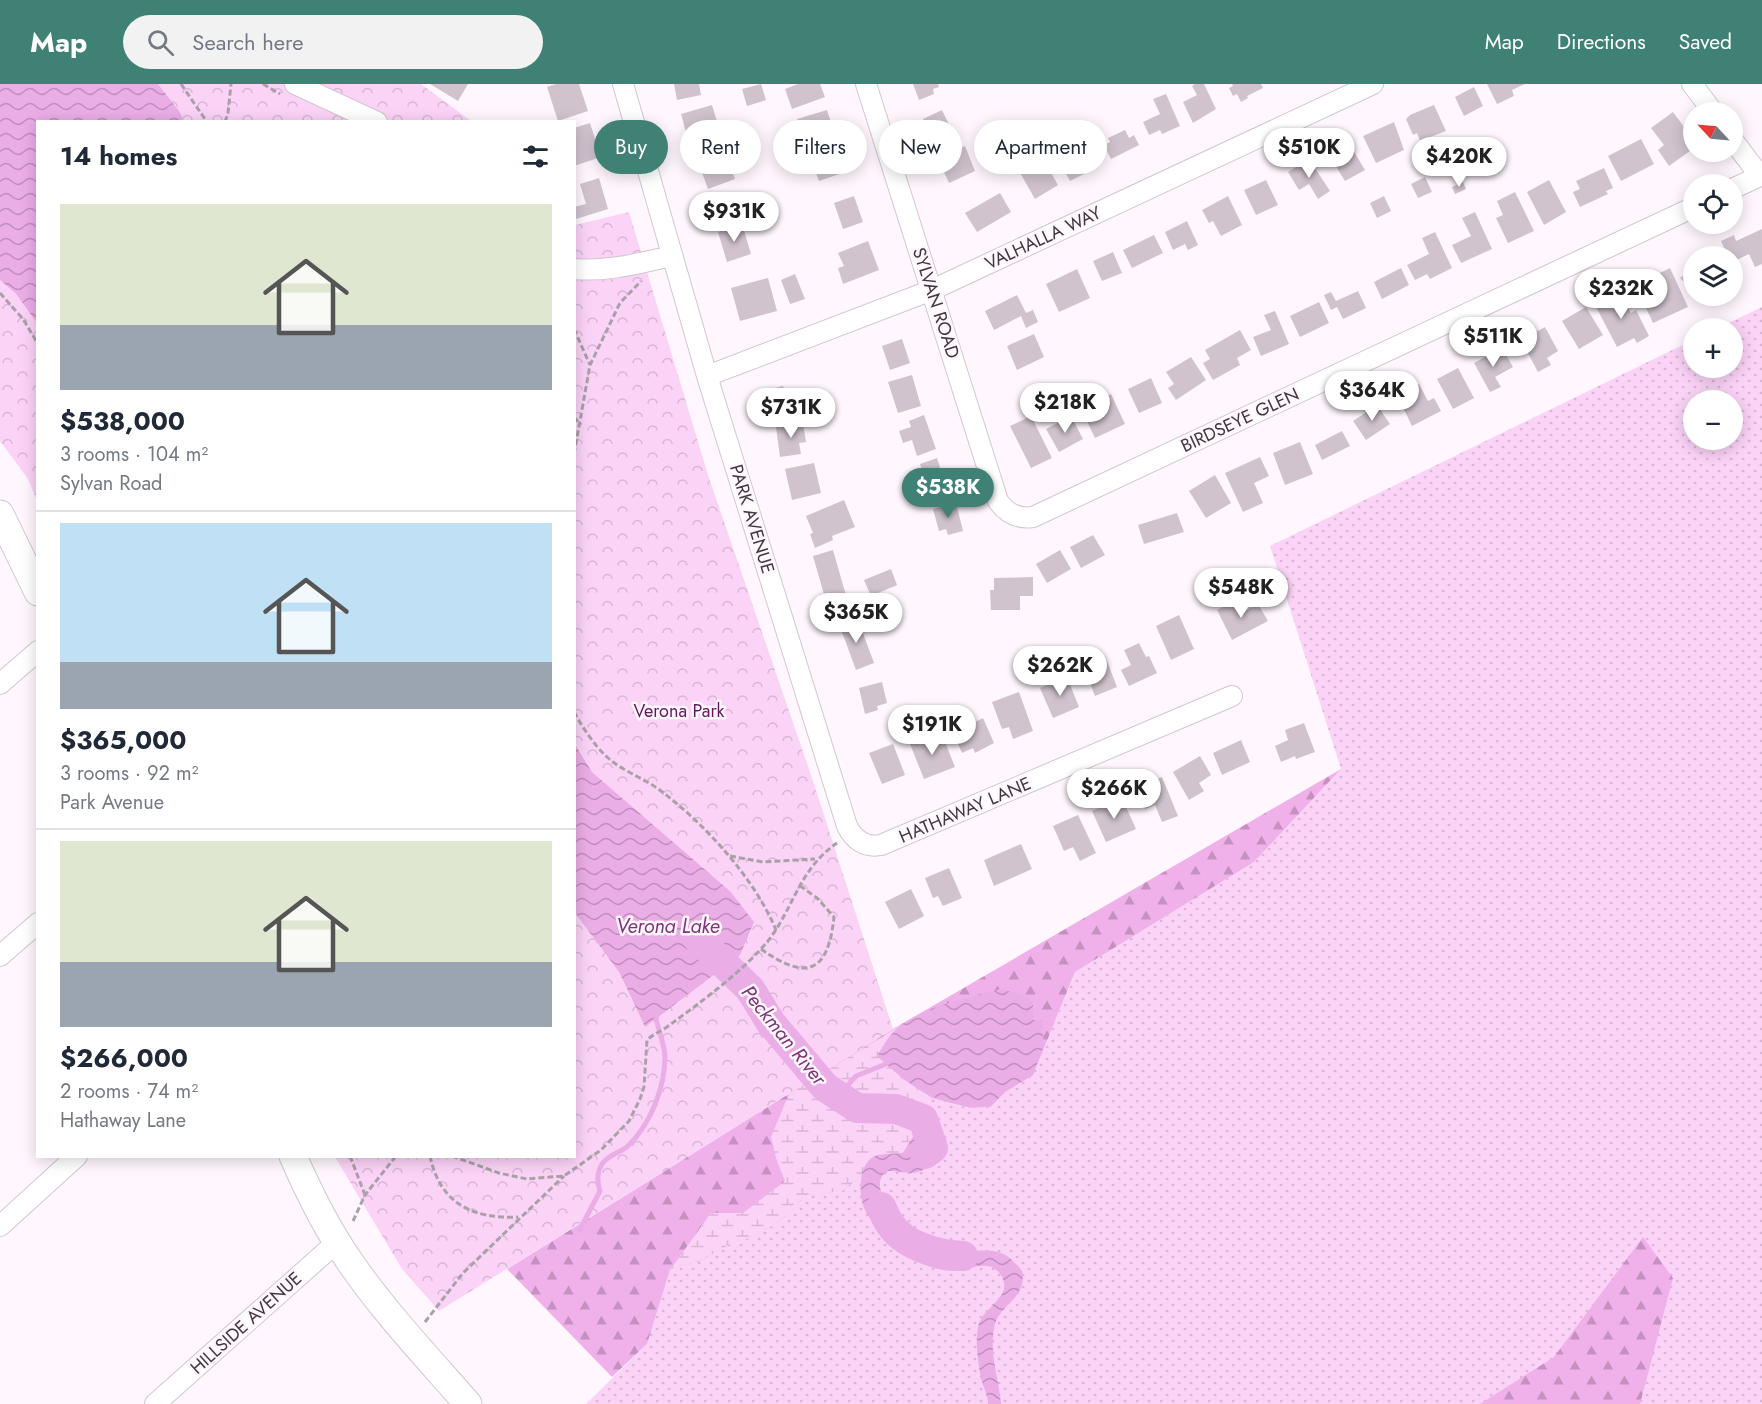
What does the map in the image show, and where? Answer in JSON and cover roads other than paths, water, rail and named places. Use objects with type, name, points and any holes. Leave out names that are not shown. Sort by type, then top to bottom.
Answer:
[{"type":"main road","points":[[0,514],[36,588]]},
{"type":"main road","points":[[293,1158],[337,1242],[362,1279],[413,1325],[468,1404]]},
{"type":"street","points":[[295,84],[373,120]]},
{"type":"street","name":"PARK AVENUE","points":[[623,84],[707,376],[856,838]]},
{"type":"street","name":"SYLVAN ROAD","points":[[866,84],[998,501],[1014,516]]},
{"type":"street","name":"VALHALLA WAY","points":[[707,376],[932,290],[1373,84]]},
{"type":"street","points":[[1692,84],[1706,102]]},
{"type":"street","points":[[1743,154],[1760,176],[1743,184]]},
{"type":"street","name":"BIRDSEYE GLEN","points":[[1014,516],[1033,517],[1683,212]]},
{"type":"street","points":[[576,269],[594,271],[613,269],[672,256]]},
{"type":"street","points":[[0,684],[36,653]]},
{"type":"street","name":"HATHAWAY LANE","points":[[856,838],[875,846],[881,845],[1232,696]]},
{"type":"street","points":[[0,956],[36,925]]},
{"type":"street","points":[[0,1226],[75,1158]]},
{"type":"street","name":"HILLSIDE AVENUE","points":[[155,1404],[337,1242]]},
{"type":"water","points":[[0,84],[158,84],[184,120],[36,120],[36,322],[16,294],[0,280]]},
{"type":"water","name":"Verona Lake","points":[[576,745],[592,772],[730,891],[754,922],[740,955],[645,1027],[619,972],[576,914]]},
{"type":"water","points":[[1001,989],[1022,995],[1033,1002],[1033,1020],[1042,1020],[1044,1046],[1033,1075],[1005,1092],[990,1107],[956,1104],[941,1100],[915,1087],[877,1056],[885,1042],[896,1030],[926,1011]]},
{"type":"water","points":[[926,1115],[938,1126],[942,1138],[932,1163],[916,1173],[888,1171],[881,1178],[880,1189],[892,1216],[913,1247],[956,1251],[994,1251],[1007,1256],[1022,1271],[1021,1288],[998,1317],[993,1334],[993,1354],[1001,1404],[988,1404],[980,1372],[977,1339],[980,1320],[1003,1291],[1002,1277],[992,1267],[979,1266],[952,1271],[930,1267],[916,1261],[888,1241],[871,1220],[863,1204],[861,1180],[865,1165],[875,1156],[903,1153]]},
{"type":"waterway","name":"Peckman River","points":[[698,939],[750,989],[771,1023],[825,1087],[857,1108],[896,1109],[923,1119],[933,1148],[925,1154]]},
{"type":"waterway","points":[[579,1231],[600,1191],[598,1177],[602,1164],[626,1148],[637,1136],[655,1104],[662,1080],[665,1056],[656,1019],[657,1014]]},
{"type":"waterway","points":[[839,1095],[856,1076],[886,1064]]},
{"type":"waterway","name":"Peckman River","points":[[881,1207],[896,1232],[913,1244],[943,1254],[963,1256]]},
{"type":"park label","name":"Verona Park","points":[[679,711]]}]
